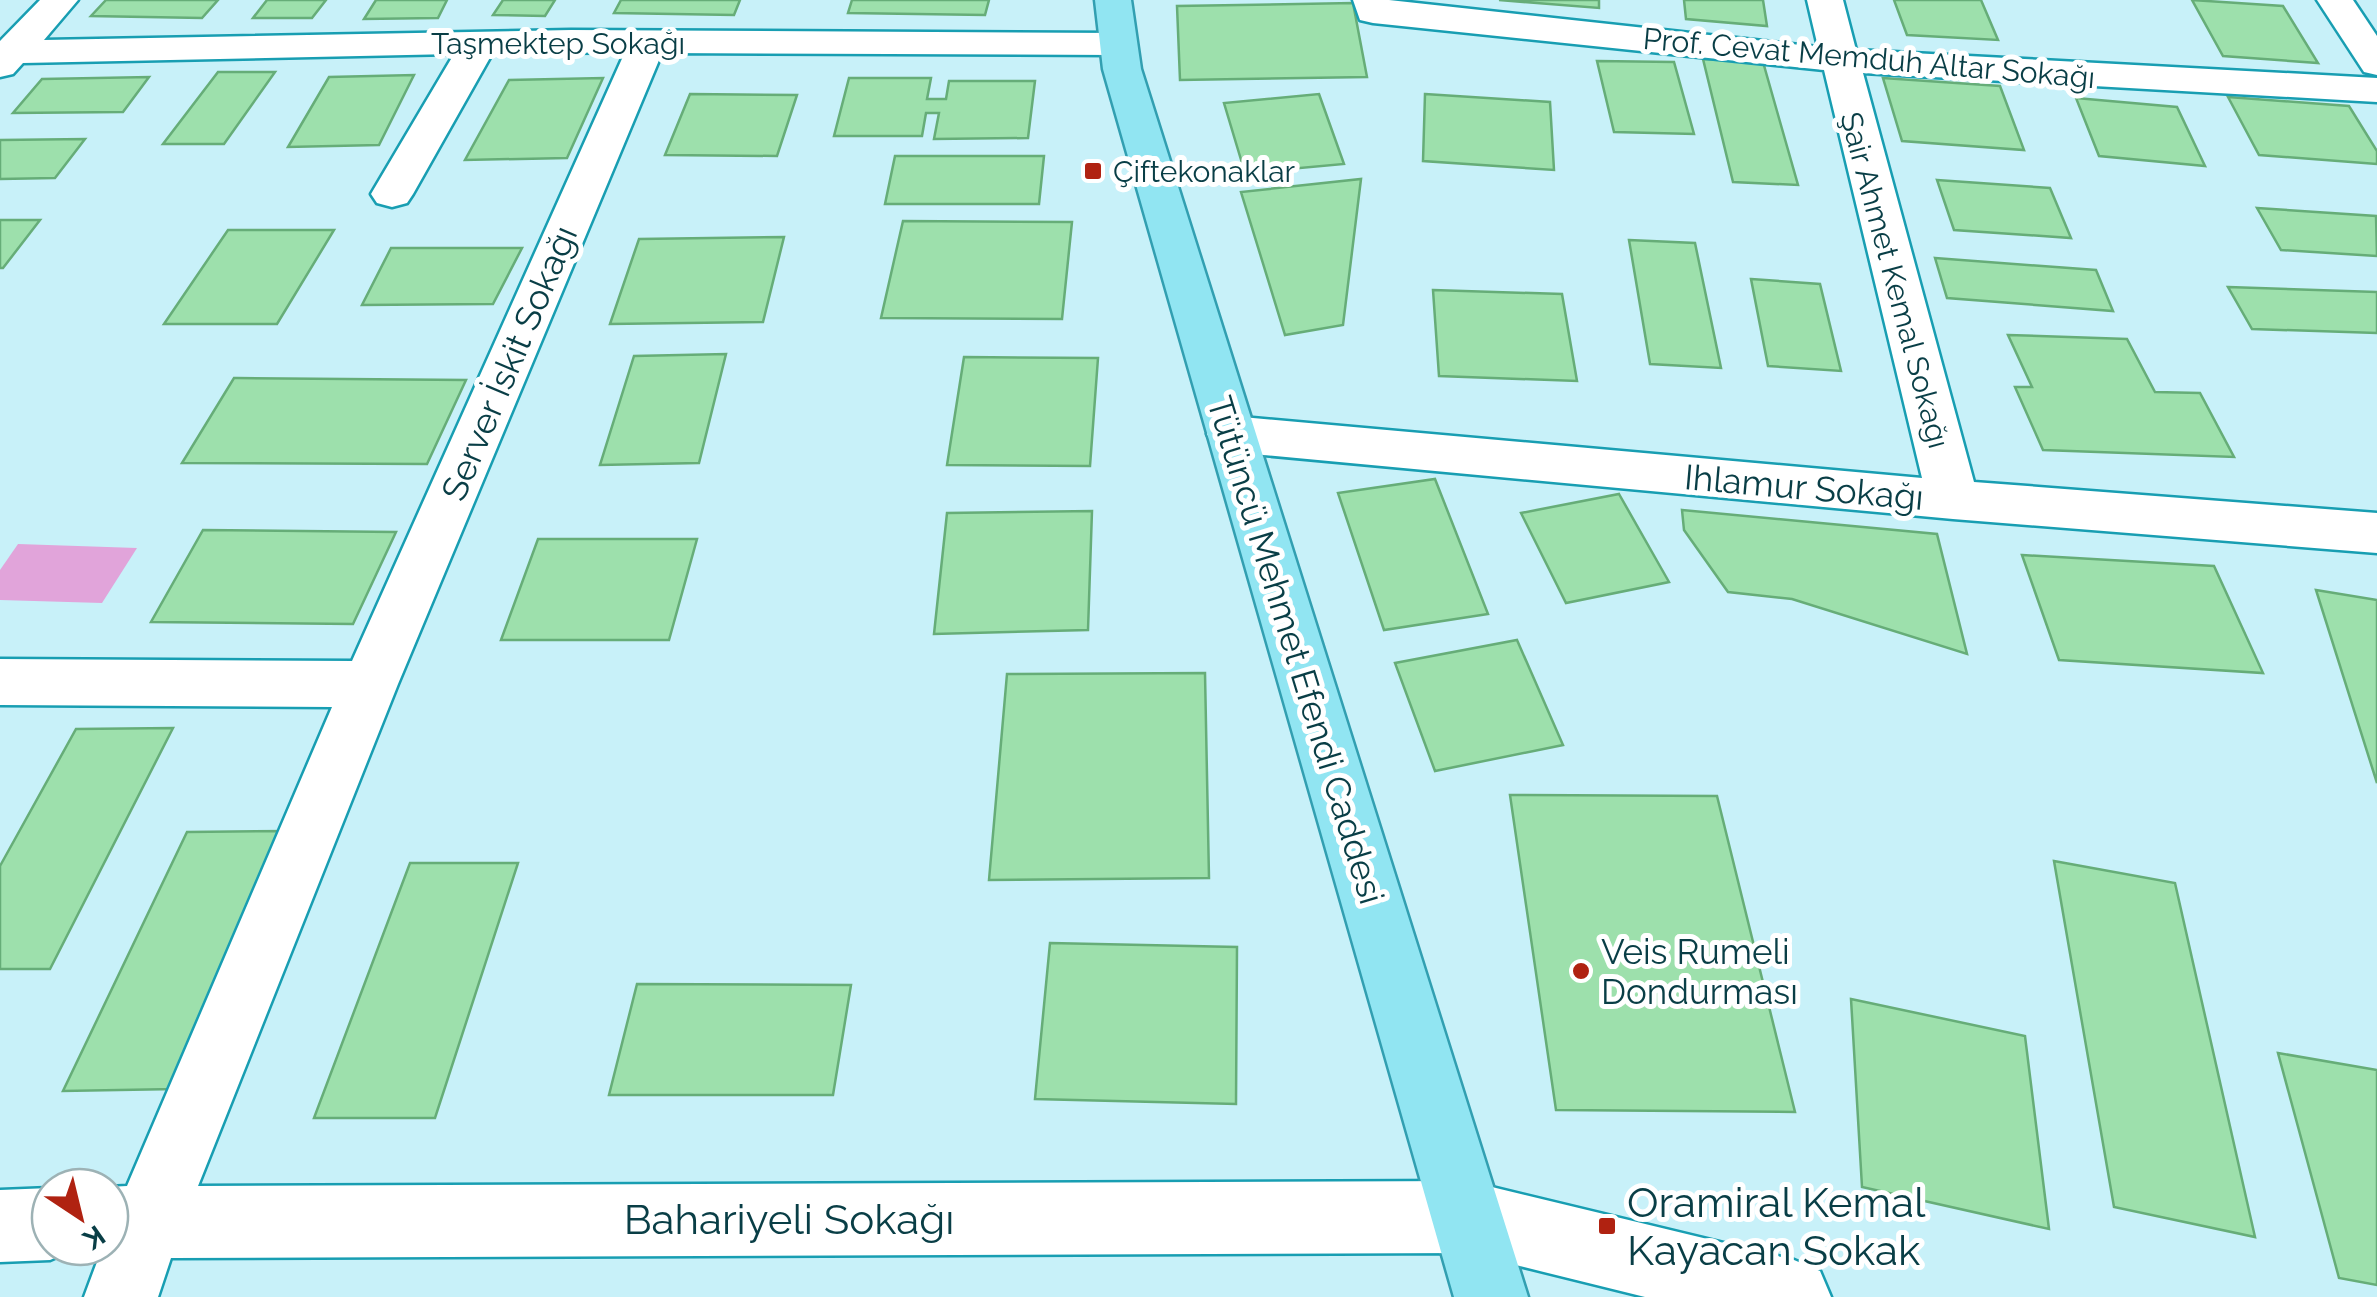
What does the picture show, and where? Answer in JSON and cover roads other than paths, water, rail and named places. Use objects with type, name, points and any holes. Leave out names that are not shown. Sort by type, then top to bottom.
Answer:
[{"type":"main road","name":"Tütüncü Mehmet Efendi Caddesi","points":[[1113,0],[1116,44],[1492,1297]]},
{"type":"street","points":[[5,56],[60,0]]},
{"type":"street","points":[[571,42],[592,0]]},
{"type":"street","name":"Prof. Cevat Memduh Altar Sokağı","points":[[1372,0],[1373,12],[1838,60],[2377,90]]},
{"type":"street","name":"Şair Ahmet Kemal Sokağı","points":[[1825,0],[1953,500]]},
{"type":"street","points":[[2335,0],[2377,64]]},
{"type":"street","name":"Server İskit Sokağı","points":[[130,1220],[370,684],[648,42]]},
{"type":"street","points":[[392,194],[478,43]]},
{"type":"street","name":"Taşmektep Sokağı","points":[[5,56],[478,43],[1116,44]]},
{"type":"street","name":"Ihlamur Sokağı","points":[[1231,434],[1953,500],[2377,533]]},
{"type":"street","points":[[0,682],[370,684]]},
{"type":"street","name":"Bahariyeli Sokağı","points":[[130,1222],[1467,1216],[1794,1297]]},
{"type":"street","points":[[0,1226],[30,1225]]},
{"type":"street","name":"Server İskit Sokağı","points":[[121,1297],[124,1267]]},
{"type":"place","name":"Çiftekonaklar","points":[[1093,171]]},
{"type":"place","name":"Veis Rumeli Dondurması","points":[[1581,971]]},
{"type":"place","name":"Oramiral Kemal Kayacan Sokak","points":[[1607,1226]]}]
